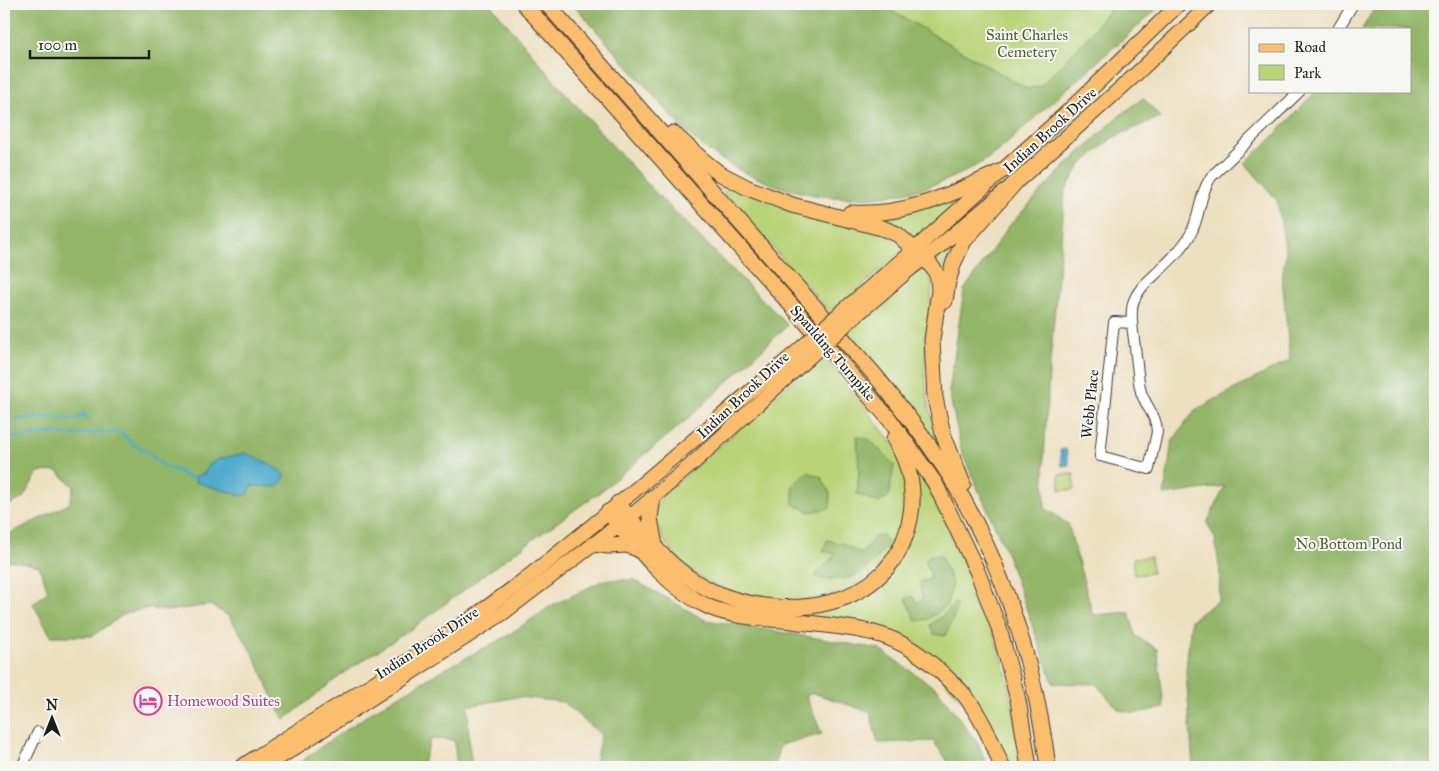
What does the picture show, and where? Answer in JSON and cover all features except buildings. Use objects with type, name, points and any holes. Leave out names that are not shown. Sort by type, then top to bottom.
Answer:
[{"type":"highway","name":"Spaulding Turnpike","points":[[524,4],[860,385],[890,420],[935,483],[980,578],[999,628],[1018,700],[1028,767]]},
{"type":"highway","name":"Spaulding Turnpike","points":[[547,4],[874,374],[924,438],[950,476],[989,552],[1025,651],[1041,716],[1048,767]]},
{"type":"highway","points":[[626,94],[650,110],[690,150],[719,173],[774,199],[882,228],[897,234],[935,271],[938,297],[932,340],[934,350],[934,391],[937,411],[946,441],[966,491],[971,515]]},
{"type":"highway","points":[[826,213],[872,213],[913,208],[940,199],[1004,170]]},
{"type":"highway","points":[[934,350],[940,340],[948,282],[959,250],[964,241],[1014,184]]},
{"type":"highway","points":[[613,508],[649,549],[710,590],[737,601],[786,608],[808,607],[835,601],[856,592],[874,580],[890,564],[901,545],[910,519],[912,492],[909,471],[901,451],[860,385]]},
{"type":"highway","points":[[653,497],[649,549],[655,568],[674,586],[710,607],[732,614],[850,628],[893,639],[914,650],[930,662],[966,696],[988,734],[1002,767]]},
{"type":"highway","points":[[594,544],[608,546],[628,545],[649,549]]},
{"type":"main road","name":"Indian Brook Drive","points":[[241,767],[453,631],[548,561],[803,354],[919,254],[1004,170],[1094,87],[1179,4]]},
{"type":"main road","name":"Indian Brook Drive","points":[[919,254],[935,250],[1014,184],[1132,78],[1210,4]]},
{"type":"main road","name":"Indian Brook Drive","points":[[265,767],[503,612],[624,521],[714,445],[803,354]]},
{"type":"street","points":[[1339,28],[1353,4]]},
{"type":"street","name":"Webb Place","points":[[1132,323],[1114,322],[1100,456],[1149,469],[1157,426],[1141,391],[1132,323],[1132,310],[1137,294],[1188,239],[1195,225],[1202,193],[1212,177],[1299,92]]},
{"type":"street","points":[[22,767],[38,732]]},
{"type":"green space","points":[[4,4],[490,4],[564,92],[652,189],[788,325],[690,417],[600,492],[410,630],[345,672],[284,720],[252,652],[229,616],[210,605],[166,611],[149,608],[126,613],[92,636],[51,636],[33,604],[48,591],[39,566],[15,561],[4,561],[5,536],[69,504],[74,487],[57,471],[38,472],[23,498],[4,508]]},
{"type":"green space","points":[[573,4],[880,4],[1027,89],[1041,86],[1088,37],[1114,4],[1163,4],[1008,143],[984,161],[949,179],[912,191],[874,197],[836,197],[798,191],[761,180],[726,162],[694,139],[670,115]]},
{"type":"green space","name":"Saint Charles Cemetery","points":[[880,4],[1114,4],[1088,37],[1041,86],[1027,89]]},
{"type":"green space","name":"No Bottom Pond","points":[[1377,4],[1428,4],[1435,8],[1435,767],[1291,767],[1284,762],[1276,767],[1193,767],[1186,671],[1191,620],[1219,600],[1220,572],[1215,538],[1207,523],[1225,486],[1164,495],[1172,442],[1195,410],[1290,360],[1282,277],[1286,253],[1277,200],[1245,163],[1272,138],[1315,92],[1412,92],[1412,28],[1363,28]]},
{"type":"green space","points":[[1143,98],[1160,117],[1112,138],[1079,167],[1065,191],[1049,373],[1044,458],[1045,508],[1068,524],[1093,615],[1129,612],[1136,636],[1157,649],[1164,708],[1135,713],[1119,710],[1096,684],[1053,683],[1005,549],[962,453],[949,392],[964,290],[1009,226],[1060,171],[1118,117]]},
{"type":"green space","points":[[703,169],[886,233],[903,249],[831,314]]},
{"type":"green space","points":[[967,195],[914,241],[869,217]]},
{"type":"green space","points":[[957,236],[946,265],[944,273],[933,257]]},
{"type":"green space","points":[[923,266],[929,274],[932,283],[924,371],[929,408],[940,440],[937,442],[904,399],[847,332]]},
{"type":"green space","points":[[823,353],[897,450],[901,460],[908,511],[887,561],[845,593],[792,602],[739,595],[703,579],[683,565],[663,539],[654,511],[662,496],[758,413]]},
{"type":"green space","points":[[857,436],[870,440],[894,465],[889,496],[879,503],[857,494],[859,470]]},
{"type":"green space","points":[[916,471],[953,532],[976,581],[1005,668],[1024,767],[1011,767],[999,741],[912,646],[735,608],[703,596],[684,585],[693,585],[819,608],[894,563]]},
{"type":"green space","points":[[808,472],[821,477],[830,493],[830,508],[810,512],[793,504],[793,485]]},
{"type":"green space","points":[[1059,474],[1074,474],[1074,490],[1060,490]]},
{"type":"green space","points":[[883,535],[888,545],[871,565],[859,574],[834,579],[822,579],[815,576],[836,554],[823,551],[827,540],[844,544],[862,554],[874,537]]},
{"type":"green space","points":[[930,555],[941,556],[952,583],[947,605],[928,619],[916,621],[906,599],[912,596],[918,603],[923,598],[920,582],[930,579],[930,572],[924,562]]},
{"type":"green space","points":[[1151,557],[1152,573],[1134,575],[1133,558]]},
{"type":"green space","points":[[604,580],[634,580],[705,620],[879,649],[938,690],[979,745],[988,767],[952,767],[933,741],[878,743],[870,712],[813,693],[806,696],[822,734],[780,745],[774,767],[594,767],[601,735],[563,702],[517,697],[468,706],[472,767],[457,767],[454,740],[431,739],[423,762],[393,767],[295,767],[319,748],[375,710],[439,672],[507,636],[551,606]]},
{"type":"green space","points":[[954,603],[957,604],[953,619],[945,636],[934,634],[930,625],[946,613]]},
{"type":"water","points":[[1066,449],[1069,465],[1062,466],[1060,450]]},
{"type":"water","points":[[245,453],[268,463],[286,475],[278,487],[251,486],[249,494],[243,496],[195,482],[196,476],[205,473],[209,465],[219,459]]},
{"type":"waterway","points":[[4,423],[40,417],[76,420],[84,413],[88,420]]},
{"type":"waterway","points":[[4,439],[54,433],[66,435],[121,433],[133,444],[148,452],[163,466],[178,471],[187,477],[196,478]]},
{"type":"place","name":"Homewood Suites","points":[[148,701]]}]
